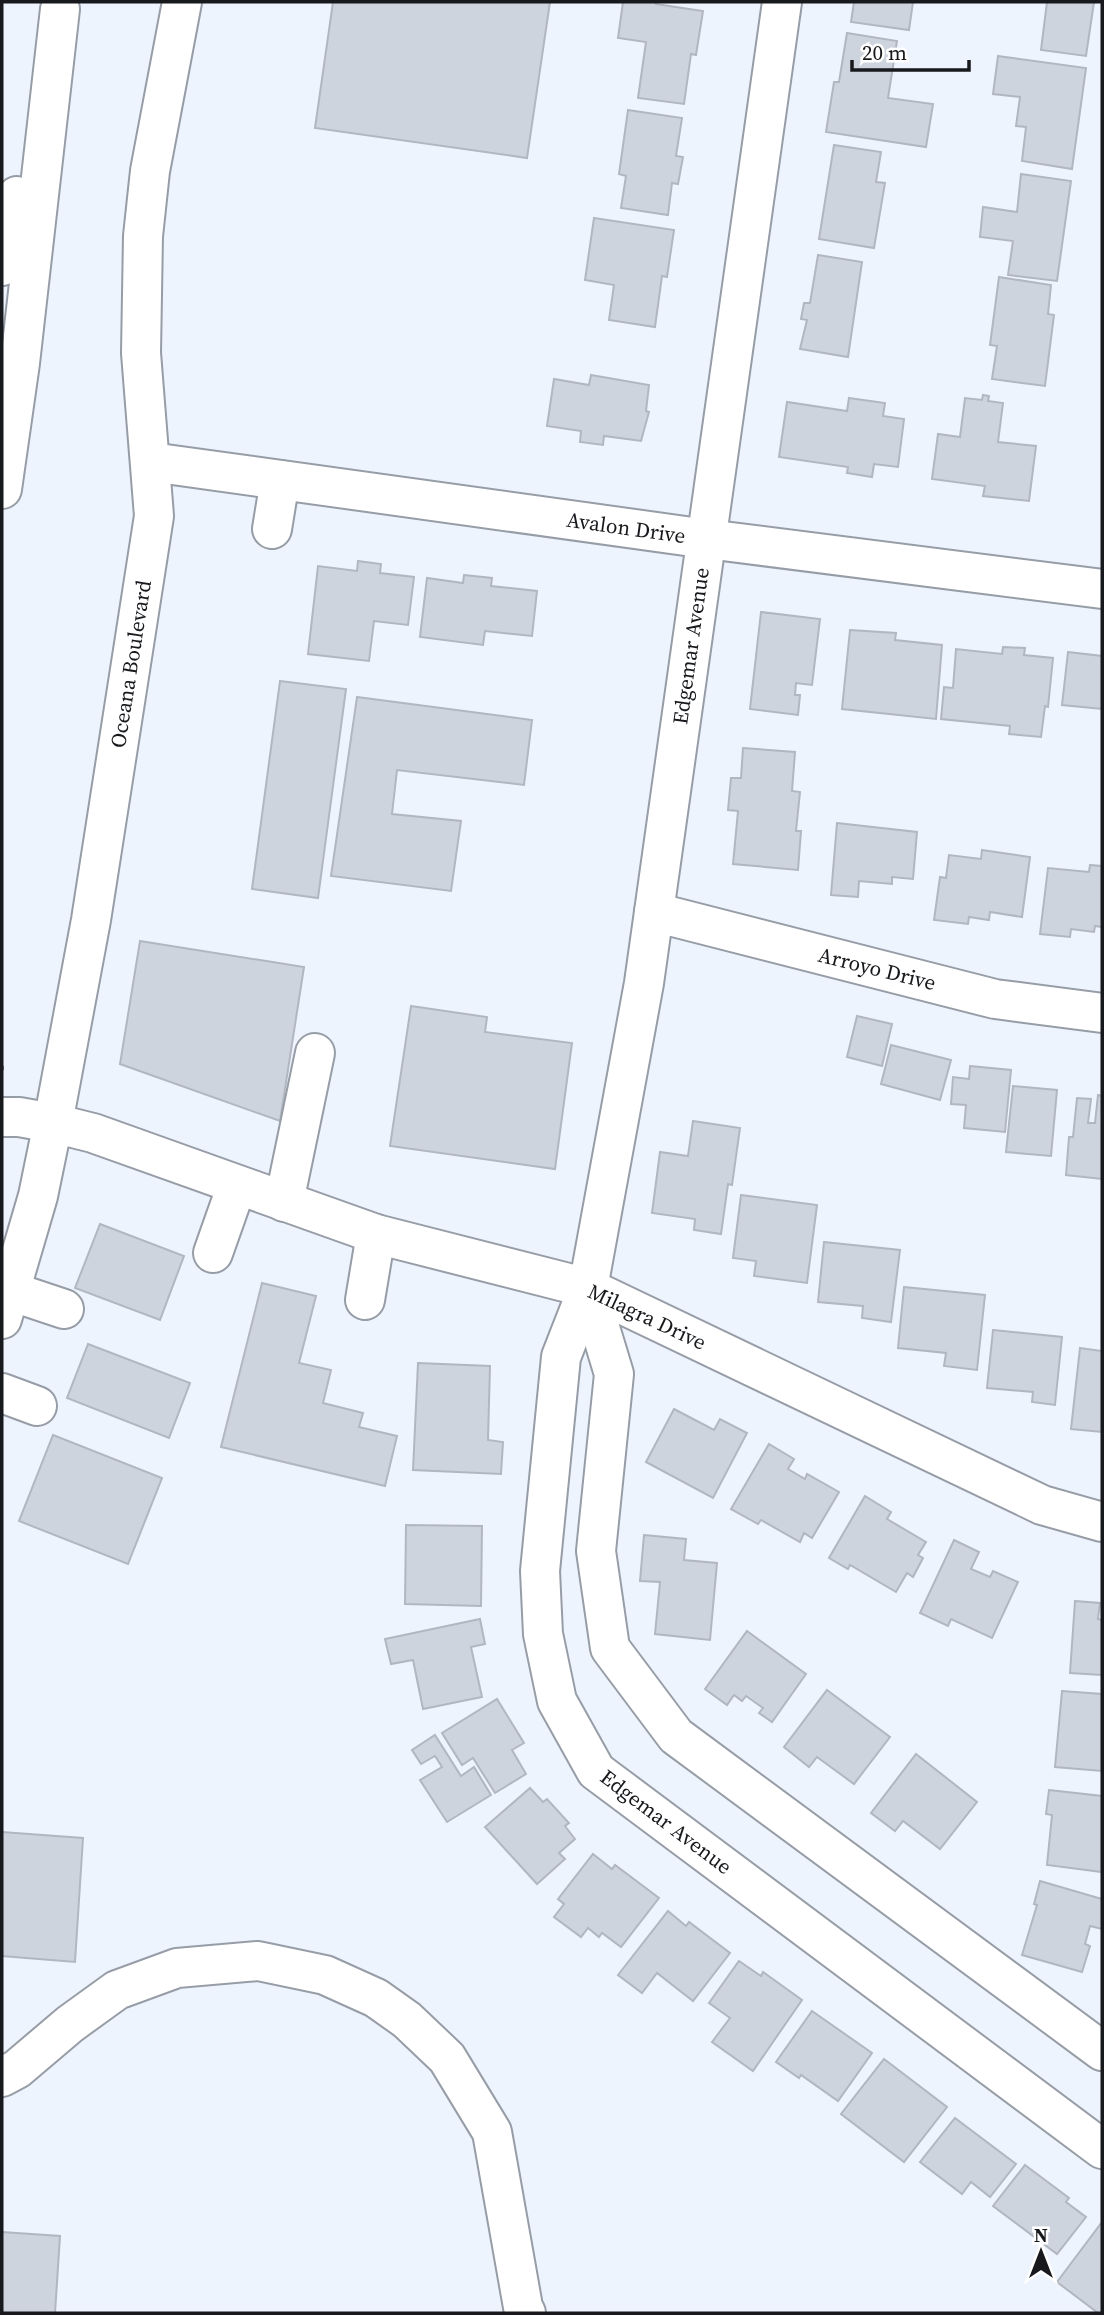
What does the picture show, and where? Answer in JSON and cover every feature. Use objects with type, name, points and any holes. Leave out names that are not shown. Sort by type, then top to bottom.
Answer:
[{"type":"main road","name":"Oceana Boulevard","points":[[6,1305],[38,1196],[92,920],[154,516],[141,353],[142,236],[150,171],[183,2]]},
{"type":"main road","name":"Edgemar Avenue","points":[[782,2],[644,982],[588,1288],[561,1357],[540,1571],[543,1634],[557,1700],[596,1771],[1102,2149]]},
{"type":"main road","points":[[2,266],[60,5]]},
{"type":"main road","points":[[2,489],[20,363],[60,5]]},
{"type":"main road","name":"Avalon Drive","points":[[151,462],[707,539],[1101,581]]},
{"type":"main road","points":[[272,528],[280,480]]},
{"type":"main road","name":"Arroyo Drive","points":[[654,912],[995,999],[1102,1013]]},
{"type":"main road","points":[[284,1202],[315,1053]]},
{"type":"main road","name":"Milagra Drive","points":[[2,1117],[19,1117],[93,1133],[376,1234],[588,1288],[1042,1505],[1102,1522]]},
{"type":"main road","points":[[213,1253],[237,1185]]},
{"type":"main road","points":[[365,1300],[376,1234]]},
{"type":"main road","name":"Edgemar Avenue","points":[[588,1288],[614,1374],[596,1551],[610,1648],[676,1736],[1102,2051]]},
{"type":"main road","points":[[6,1305],[64,1309]]},
{"type":"main road","points":[[2,1393],[37,1406]]},
{"type":"main road","points":[[2,2077],[17,2069],[70,2024],[117,1990],[177,1968],[258,1961],[325,1975],[376,1998],[417,2029],[447,2058],[492,2133],[526,2313]]},
{"type":"building","points":[[333,2],[550,2],[527,158],[315,128]]},
{"type":"building","points":[[623,2],[655,2],[703,11],[696,55],[691,54],[684,104],[638,98],[646,42],[618,38]]},
{"type":"building","points":[[854,2],[913,2],[909,30],[851,22]]},
{"type":"building","points":[[1047,2],[1094,2],[1086,56],[1041,50]]},
{"type":"building","points":[[847,33],[897,41],[888,98],[933,104],[926,147],[826,132],[834,82],[839,82]]},
{"type":"building","points":[[998,56],[1086,68],[1072,169],[1022,161],[1026,127],[1016,126],[1020,97],[993,94]]},
{"type":"building","points":[[628,110],[682,118],[676,156],[683,157],[678,184],[672,183],[668,215],[621,208],[626,176],[619,174]]},
{"type":"building","points":[[834,145],[881,152],[876,182],[885,183],[874,248],[819,239]]},
{"type":"building","points":[[1021,174],[1071,181],[1057,281],[1008,275],[1013,241],[980,237],[983,207],[1017,212]]},
{"type":"building","points":[[594,218],[674,230],[667,277],[662,276],[655,327],[609,320],[614,285],[585,280]]},
{"type":"building","points":[[818,255],[862,262],[848,357],[800,349],[807,320],[801,319],[804,303],[810,303]]},
{"type":"building","points":[[999,277],[1051,285],[1048,314],[1054,315],[1045,386],[992,379],[997,346],[990,345]]},
{"type":"building","points":[[591,375],[649,385],[646,411],[649,412],[641,441],[604,436],[603,445],[580,442],[581,431],[547,426],[554,379],[589,385]]},
{"type":"building","points":[[983,395],[989,396],[988,401],[1003,403],[998,442],[1036,446],[1029,501],[983,496],[985,486],[932,479],[938,434],[960,437],[965,398],[982,400]]},
{"type":"building","points":[[849,398],[885,403],[883,416],[904,419],[898,467],[874,464],[872,477],[847,473],[848,467],[779,457],[787,402],[847,411]]},
{"type":"building","points":[[358,561],[381,564],[380,573],[414,577],[408,625],[374,621],[369,661],[308,654],[318,566],[357,571]]},
{"type":"building","points":[[464,575],[492,578],[491,586],[537,591],[532,636],[485,631],[483,645],[420,637],[427,578],[463,583]]},
{"type":"building","points":[[761,612],[820,619],[812,685],[796,683],[795,695],[800,695],[798,715],[750,709]]},
{"type":"building","points":[[850,630],[896,633],[895,640],[942,645],[936,719],[842,709]]},
{"type":"building","points":[[1003,647],[1025,648],[1024,655],[1053,658],[1048,707],[1045,706],[1041,737],[1009,734],[1010,726],[941,719],[944,687],[953,688],[956,649],[1002,654]]},
{"type":"building","points":[[1068,652],[1102,656],[1102,709],[1062,705]]},
{"type":"building","points":[[280,681],[346,689],[318,898],[252,889]]},
{"type":"building","points":[[357,697],[532,720],[524,785],[397,770],[392,814],[461,821],[451,891],[331,876]]},
{"type":"building","points":[[743,748],[795,752],[792,791],[800,792],[796,831],[801,831],[798,870],[733,864],[738,811],[728,810],[731,778],[741,778]]},
{"type":"building","points":[[837,823],[917,832],[913,879],[892,877],[892,884],[859,881],[858,897],[831,895]]},
{"type":"building","points":[[982,850],[1030,857],[1022,917],[990,912],[989,920],[969,917],[968,924],[934,920],[940,877],[946,878],[949,855],[981,859]]},
{"type":"building","points":[[1090,865],[1102,866],[1102,927],[1095,926],[1094,932],[1071,929],[1070,937],[1040,934],[1048,868],[1089,872]]},
{"type":"building","points":[[140,941],[304,967],[280,1121],[120,1064]]},
{"type":"building","points":[[411,1006],[487,1017],[485,1032],[572,1043],[555,1169],[390,1146]]},
{"type":"building","points":[[857,1016],[892,1024],[882,1066],[847,1057]]},
{"type":"building","points":[[891,1045],[951,1060],[940,1100],[881,1084]]},
{"type":"building","points":[[970,1066],[1011,1070],[1005,1132],[964,1128],[966,1105],[951,1104],[953,1077],[969,1079]]},
{"type":"building","points":[[1013,1086],[1057,1090],[1051,1156],[1006,1152]]},
{"type":"building","points":[[1098,1095],[1102,1096],[1102,1179],[1066,1175],[1069,1137],[1073,1137],[1077,1098],[1091,1099],[1088,1123],[1095,1123]]},
{"type":"building","points":[[693,1121],[740,1128],[732,1185],[728,1184],[721,1234],[694,1230],[695,1219],[652,1213],[660,1152],[688,1156]]},
{"type":"building","points":[[741,1195],[817,1205],[807,1283],[754,1276],[756,1261],[733,1258]]},
{"type":"building","points":[[100,1224],[184,1256],[160,1320],[75,1288]]},
{"type":"building","points":[[824,1242],[900,1250],[891,1322],[862,1318],[863,1306],[818,1302]]},
{"type":"building","points":[[262,1283],[316,1296],[299,1363],[331,1370],[323,1403],[363,1413],[359,1427],[397,1436],[385,1486],[221,1447]]},
{"type":"building","points":[[904,1287],[985,1295],[977,1370],[944,1366],[946,1353],[898,1348]]},
{"type":"building","points":[[993,1330],[1062,1337],[1055,1405],[1032,1402],[1033,1392],[987,1388]]},
{"type":"building","points":[[88,1344],[190,1383],[169,1438],[67,1398]]},
{"type":"building","points":[[1080,1348],[1102,1351],[1102,1432],[1071,1429]]},
{"type":"building","points":[[418,1363],[490,1366],[488,1440],[503,1442],[501,1474],[413,1470]]},
{"type":"building","points":[[674,1409],[714,1430],[720,1419],[747,1433],[713,1498],[646,1462]]},
{"type":"building","points":[[53,1435],[162,1478],[128,1564],[19,1521]]},
{"type":"building","points":[[769,1444],[794,1459],[788,1469],[805,1479],[807,1474],[839,1492],[812,1538],[804,1533],[800,1542],[761,1520],[758,1524],[731,1509]]},
{"type":"building","points":[[865,1496],[891,1512],[887,1519],[926,1542],[918,1555],[923,1558],[913,1577],[907,1573],[896,1592],[850,1565],[848,1569],[829,1558]]},
{"type":"building","points":[[406,1525],[482,1526],[481,1606],[405,1604]]},
{"type":"building","points":[[644,1535],[686,1539],[684,1560],[717,1563],[710,1640],[655,1634],[660,1582],[640,1581]]},
{"type":"building","points":[[954,1540],[979,1552],[971,1569],[990,1577],[993,1571],[1018,1582],[992,1638],[951,1619],[948,1626],[920,1613]]},
{"type":"building","points":[[1075,1601],[1100,1603],[1098,1619],[1102,1620],[1102,1675],[1070,1673]]},
{"type":"building","points":[[480,1619],[485,1644],[471,1647],[482,1697],[423,1709],[413,1660],[391,1664],[385,1639]]},
{"type":"building","points":[[747,1631],[806,1674],[772,1722],[759,1713],[763,1708],[746,1696],[742,1701],[734,1695],[727,1705],[705,1689]]},
{"type":"building","points":[[827,1690],[890,1737],[854,1784],[817,1757],[809,1767],[784,1747]]},
{"type":"building","points":[[1062,1691],[1102,1694],[1102,1771],[1055,1767]]},
{"type":"building","points":[[497,1699],[524,1743],[512,1750],[526,1774],[495,1793],[473,1758],[462,1765],[442,1733]]},
{"type":"building","points":[[435,1735],[461,1776],[474,1767],[491,1795],[447,1822],[420,1780],[442,1767],[435,1756],[421,1764],[412,1750]]},
{"type":"building","points":[[916,1754],[977,1802],[940,1849],[903,1821],[895,1831],[871,1813]]},
{"type":"building","points":[[530,1788],[543,1802],[547,1799],[569,1823],[565,1826],[575,1839],[559,1853],[565,1859],[537,1884],[485,1827]]},
{"type":"building","points":[[1049,1790],[1102,1796],[1102,1872],[1047,1865],[1052,1815],[1046,1814]]},
{"type":"building","points":[[2,1832],[83,1838],[75,1962],[2,1956]]},
{"type":"building","points":[[593,1854],[612,1869],[615,1865],[659,1898],[621,1947],[602,1933],[599,1937],[588,1928],[581,1937],[554,1917],[564,1904],[558,1899]]},
{"type":"building","points":[[1040,1881],[1102,1899],[1102,1929],[1090,1926],[1085,1944],[1090,1946],[1082,1972],[1022,1955],[1037,1905],[1034,1904]]},
{"type":"building","points":[[668,1911],[686,1926],[689,1922],[730,1953],[693,2001],[657,1973],[642,1993],[618,1975]]},
{"type":"building","points":[[739,1961],[761,1976],[763,1972],[802,2000],[753,2071],[712,2042],[730,2018],[709,2003]]},
{"type":"building","points":[[812,2011],[872,2053],[838,2101],[801,2075],[799,2078],[776,2062]]},
{"type":"building","points":[[884,2059],[947,2107],[904,2162],[841,2114]]},
{"type":"building","points":[[955,2118],[1016,2164],[990,2197],[971,2182],[962,2194],[920,2162]]},
{"type":"building","points":[[1025,2165],[1069,2198],[1066,2202],[1086,2217],[1057,2254],[993,2206]]},
{"type":"building","points":[[1102,2222],[1102,2313],[1098,2313],[1057,2282]]},
{"type":"building","points":[[2,2232],[60,2236],[55,2313],[2,2313]]}]
